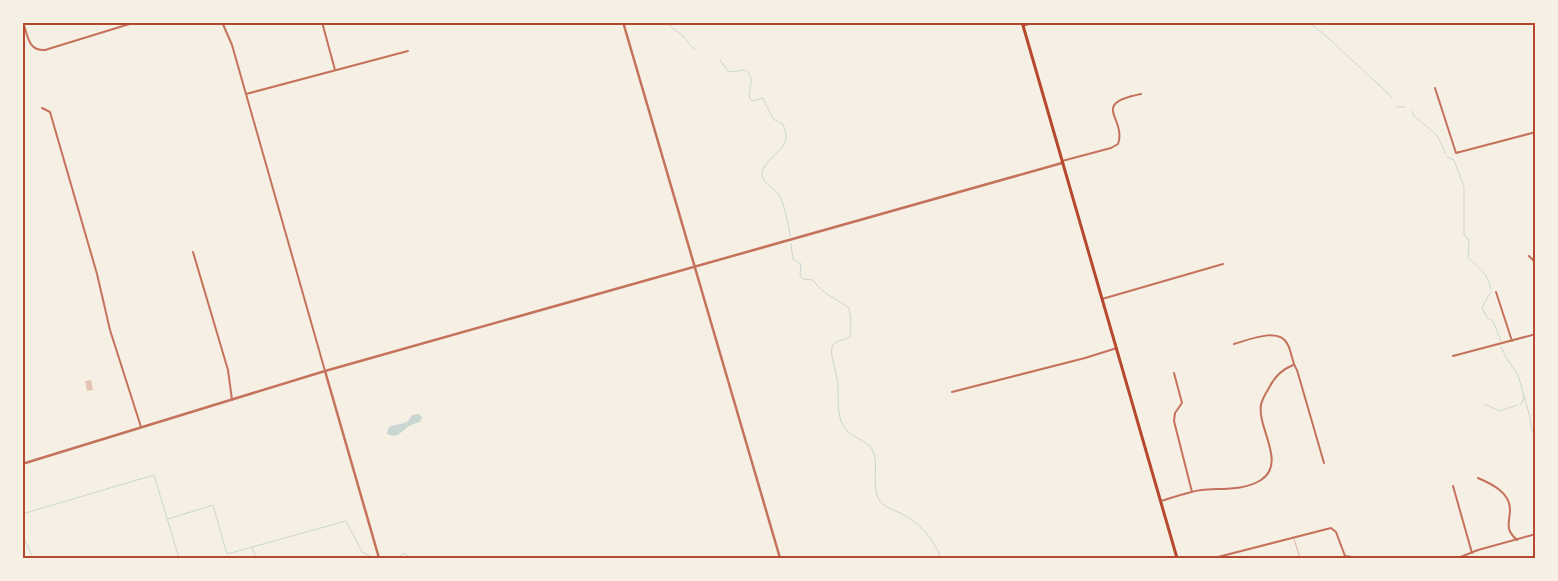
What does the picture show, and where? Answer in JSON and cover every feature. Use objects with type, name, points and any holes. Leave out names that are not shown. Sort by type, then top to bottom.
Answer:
[{"type":"main road","points":[[1022,24],[1177,558]]},
{"type":"street","points":[[23,22],[30,43],[36,50],[45,50],[136,22]]},
{"type":"street","points":[[222,22],[230,40],[246,94],[379,558]]},
{"type":"street","points":[[322,22],[335,70]]},
{"type":"street","points":[[623,22],[780,558]]},
{"type":"street","points":[[1022,24],[1035,22]]},
{"type":"street","points":[[246,94],[408,51]]},
{"type":"street","points":[[1436,88],[1456,153],[1536,132]]},
{"type":"street","points":[[22,464],[325,371],[1111,148],[1118,144],[1119,137],[1113,111],[1114,104],[1119,100],[1141,94]]},
{"type":"street","points":[[42,108],[50,112],[97,274],[110,330],[141,428]]},
{"type":"street","points":[[193,252],[228,370],[232,400]]},
{"type":"street","points":[[1529,256],[1536,263]]},
{"type":"street","points":[[1102,299],[1223,264]]},
{"type":"street","points":[[1496,292],[1512,341]]},
{"type":"street","points":[[1453,356],[1536,334]]},
{"type":"street","points":[[1234,344],[1266,335],[1286,340],[1293,365],[1297,370],[1324,463]]},
{"type":"street","points":[[952,392],[1117,348]]},
{"type":"street","points":[[1161,501],[1200,490],[1230,489],[1246,485],[1260,481],[1268,473],[1271,468],[1271,460],[1261,416],[1261,405],[1276,376],[1293,365]]},
{"type":"street","points":[[1174,373],[1182,403],[1175,413],[1174,421],[1192,492]]},
{"type":"street","points":[[1478,478],[1498,488],[1504,496],[1510,508],[1508,527],[1511,534],[1517,540]]},
{"type":"street","points":[[1453,486],[1472,553]]},
{"type":"street","points":[[1214,558],[1220,558],[1324,529],[1334,529],[1344,554],[1346,557],[1352,557]]},
{"type":"street","points":[[1458,558],[1536,534]]},
{"type":"lane","points":[[1293,537],[1300,558]]},
{"type":"shaded area","points":[[419,414],[422,417],[420,422],[410,425],[394,436],[387,434],[391,426],[404,423],[412,415]]},
{"type":"building","points":[[91,380],[93,390],[87,391],[85,381]]},
{"type":"waterway","points":[[667,22],[695,49]]},
{"type":"waterway","points":[[1309,22],[1392,97]]},
{"type":"waterway","points":[[720,60],[729,72],[745,70],[749,73],[751,80],[750,99],[753,101],[763,98],[773,119],[783,124],[786,141],[780,150],[766,163],[762,174],[764,180],[781,198],[790,236]]},
{"type":"waterway","points":[[1397,107],[1405,107]]},
{"type":"waterway","points":[[1413,111],[1413,115],[1437,135],[1446,154]]},
{"type":"waterway","points":[[1447,157],[1454,160],[1464,187],[1464,235],[1469,240],[1468,258],[1485,275],[1491,289]]},
{"type":"waterway","points":[[791,243],[793,259],[801,264],[800,276],[803,279],[813,280],[825,293],[849,308],[851,321],[850,337],[834,343],[832,348],[841,421],[847,431],[871,447],[873,451],[875,456],[876,488],[879,500],[921,527],[934,544],[941,558]]},
{"type":"waterway","points":[[1491,292],[1482,307],[1487,318],[1493,321],[1501,341]]},
{"type":"waterway","points":[[1501,347],[1518,375],[1532,431],[1536,438]]},
{"type":"waterway","points":[[1520,404],[1524,397]]},
{"type":"waterway","points":[[1484,404],[1500,411],[1517,405]]},
{"type":"waterway","points":[[22,514],[154,475],[179,558]]},
{"type":"waterway","points":[[168,519],[213,505],[227,554],[346,521],[362,552],[373,558]]},
{"type":"waterway","points":[[22,534],[33,558]]},
{"type":"waterway","points":[[252,548],[256,558]]},
{"type":"waterway","points":[[397,558],[404,553],[410,558]]},
{"type":"waterway","points":[[1532,558],[1536,553]]}]
